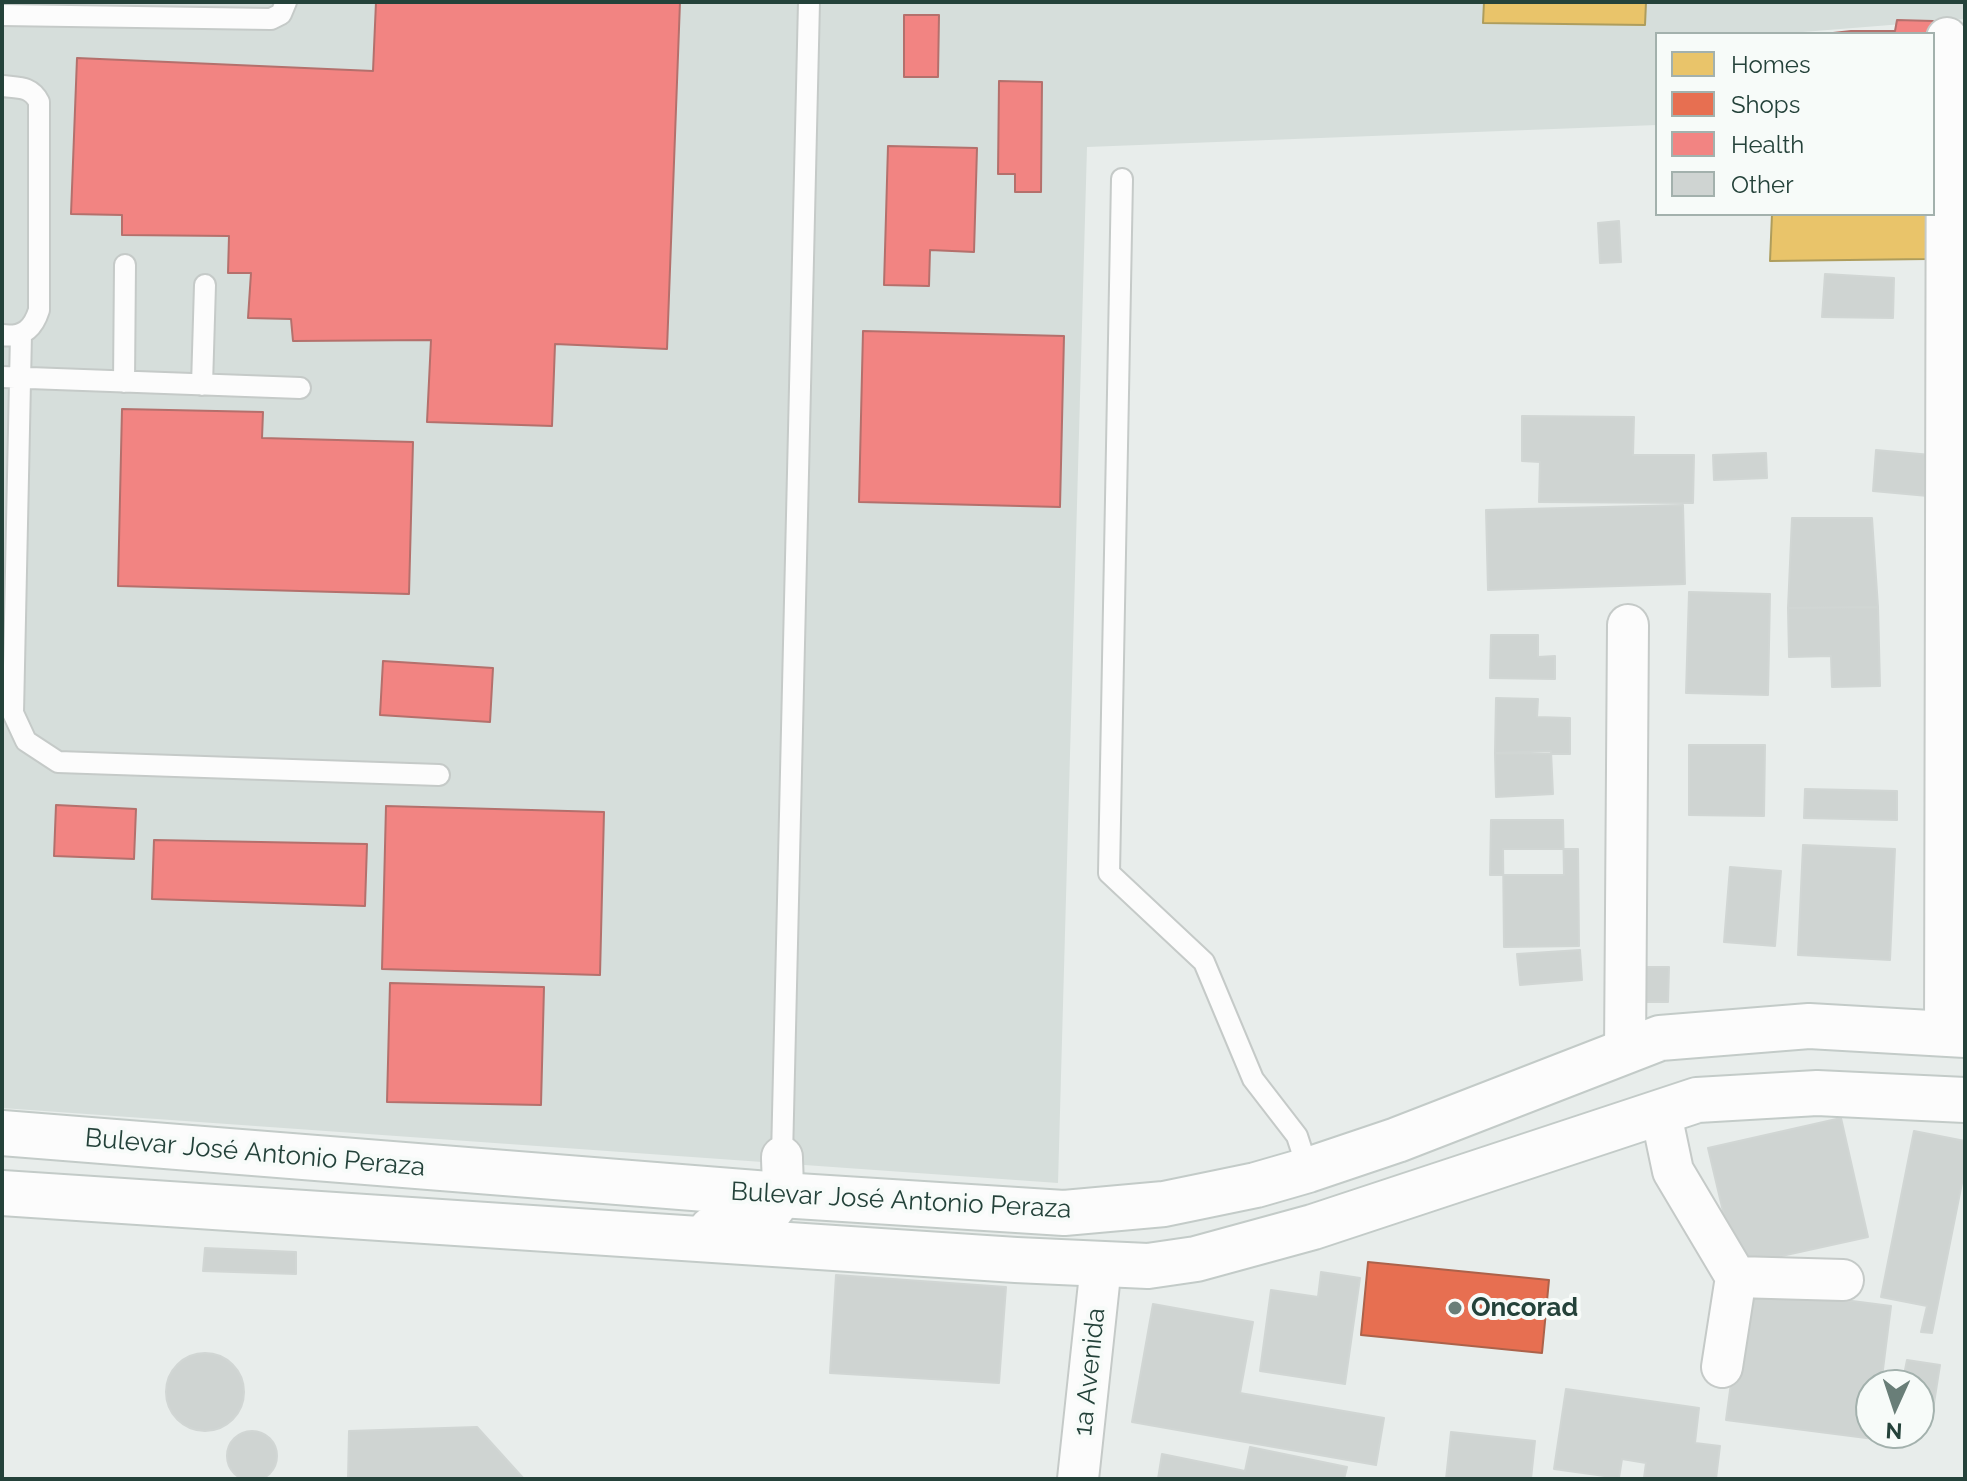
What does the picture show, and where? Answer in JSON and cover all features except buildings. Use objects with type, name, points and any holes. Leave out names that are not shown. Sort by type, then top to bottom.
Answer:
[{"type":"street","points":[[1947,38],[1955,1035]]},
{"type":"street","points":[[1625,1052],[1628,625]]},
{"type":"street","name":"Bulevar José Antonio Peraza","points":[[2,1133],[188,1148],[781,1176],[1064,1213],[1164,1204],[1256,1185],[1308,1170],[1397,1140],[1660,1038],[1809,1026],[1955,1035]]},
{"type":"street","name":"Bulevar José Antonio Peraza","points":[[2,1193],[1148,1266],[1196,1259],[1313,1227],[1697,1100],[1817,1093],[1965,1100]]},
{"type":"street","points":[[1661,1114],[1673,1171],[1736,1277],[1722,1367]]},
{"type":"street","points":[[113,1176],[188,1148]]},
{"type":"street","points":[[2,1170],[113,1176],[186,1205]]},
{"type":"street","points":[[574,1231],[736,1228],[762,1221],[781,1176]]},
{"type":"street","name":"1a Avenida","points":[[1078,1479],[1101,1265]]},
{"type":"street","points":[[1736,1277],[1843,1280]]},
{"type":"lane","points":[[2,15],[271,19],[281,14],[286,2]]},
{"type":"lane","points":[[781,1176],[809,2]]},
{"type":"lane","points":[[2,86],[29,88],[39,102],[39,310],[34,325],[12,334],[13,713],[26,741],[58,762],[439,775]]},
{"type":"lane","points":[[1122,179],[1109,873],[1204,962],[1253,1079],[1297,1136],[1308,1170]]},
{"type":"lane","points":[[124,382],[125,265]]},
{"type":"lane","points":[[202,385],[205,285]]},
{"type":"lane","points":[[12,377],[300,388]]},
{"type":"shaded area","points":[[2,2],[1965,2],[1965,19],[1803,32],[1655,32],[1655,125],[1087,147],[1058,1183],[2,1108]]},
{"type":"place","name":"Oncorad","points":[[1455,1308]]}]
